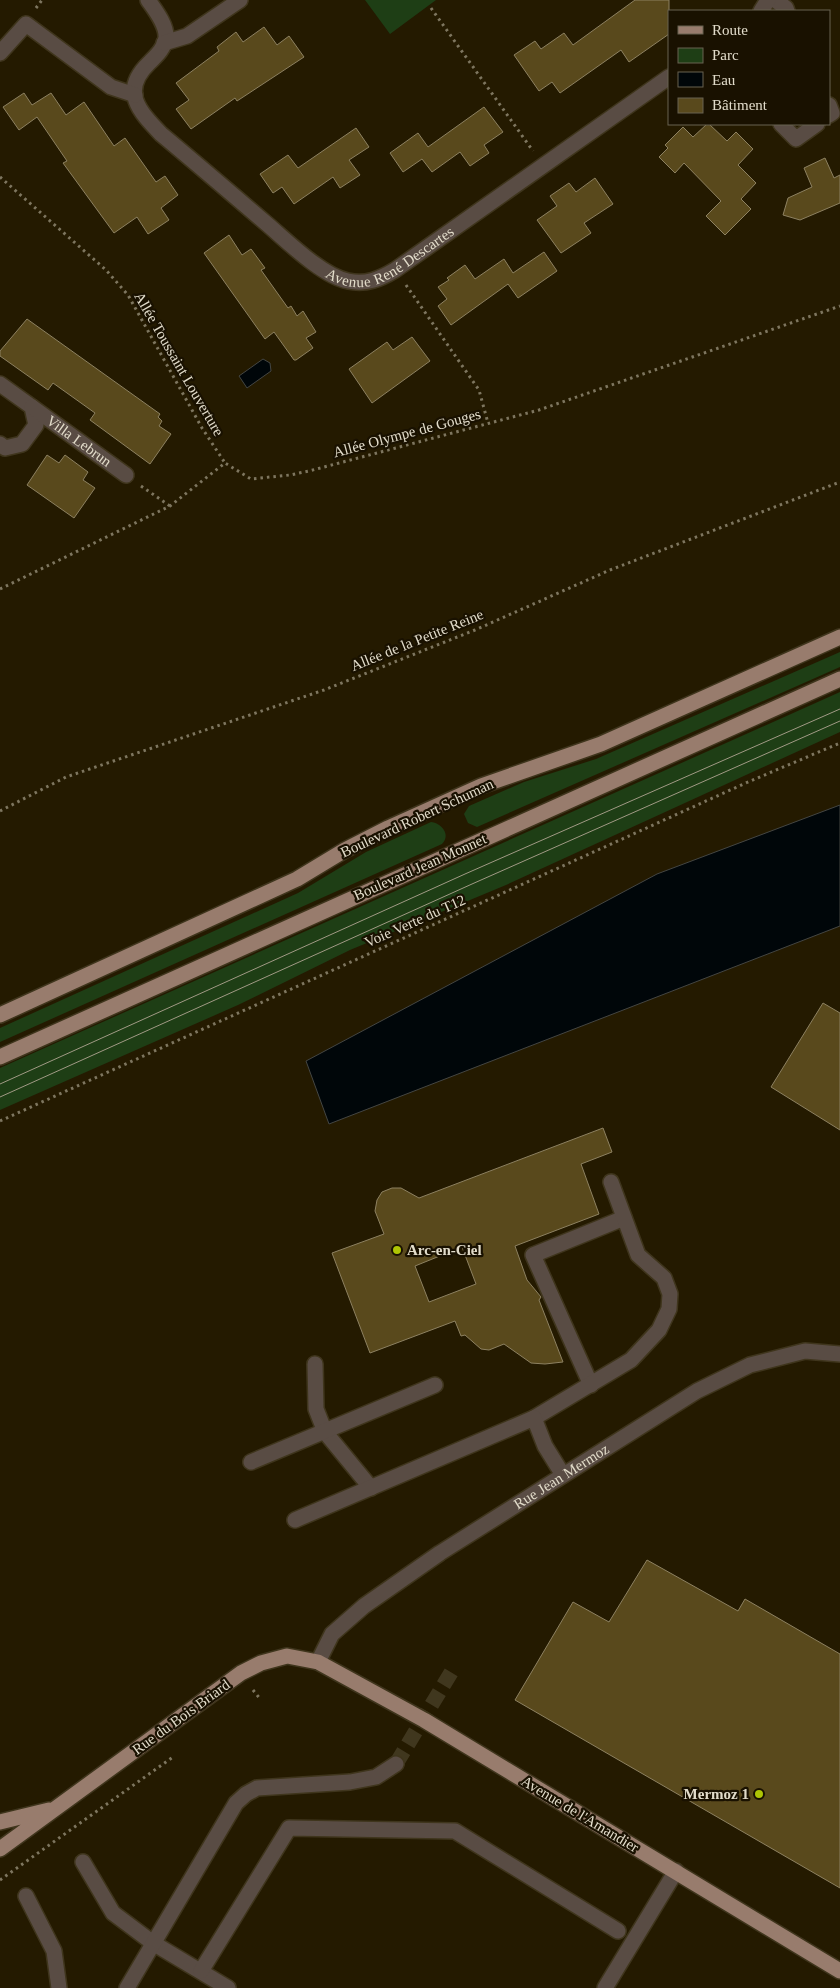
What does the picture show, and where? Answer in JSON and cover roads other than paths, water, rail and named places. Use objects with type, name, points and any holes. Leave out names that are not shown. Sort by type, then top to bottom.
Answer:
[{"type":"main road","name":"Boulevard Robert Schuman","points":[[0,1015],[296,879],[345,850],[388,828],[481,786],[601,744],[840,637]]},
{"type":"main road","name":"Boulevard Jean Monnet","points":[[0,1057],[840,679]]},
{"type":"main road","name":"Rue du Bois Briard","points":[[0,1849],[241,1673],[261,1663],[287,1656],[318,1662]]},
{"type":"main road","name":"Avenue de l'Amandier","points":[[318,1662],[424,1720],[840,1971]]},
{"type":"main road","name":"Rue du Bois Briard","points":[[0,1822],[55,1808]]},
{"type":"street","points":[[0,53],[26,24],[110,87],[135,95],[134,88],[138,73],[161,51],[166,37],[162,20],[148,0]]},
{"type":"street","points":[[164,43],[187,36],[240,0]]},
{"type":"street","points":[[775,0],[787,10]]},
{"type":"street","name":"Avenue René Descartes","points":[[135,95],[136,103],[144,116],[162,134],[301,253],[333,276],[361,283],[376,281],[395,270],[668,79]]},
{"type":"street","points":[[782,125],[796,139],[816,125]]},
{"type":"street","name":"Villa Lebrun","points":[[0,384],[126,475]]},
{"type":"street","name":"Villa Lebrun","points":[[0,444],[5,448],[22,444],[36,425],[32,407]]},
{"type":"street","points":[[295,1520],[534,1418],[631,1360],[658,1330],[669,1309],[670,1294],[664,1278],[638,1255],[611,1182]]},
{"type":"street","points":[[590,1385],[533,1255],[624,1218]]},
{"type":"street","name":"Rue Jean Mermoz","points":[[318,1662],[332,1634],[364,1606],[440,1553],[697,1391],[750,1365],[805,1352],[840,1354]]},
{"type":"street","points":[[315,1364],[316,1409],[325,1432],[372,1488]]},
{"type":"street","points":[[250,1462],[435,1385]]},
{"type":"street","points":[[534,1418],[545,1446],[563,1475]]},
{"type":"street","points":[[126,1988],[236,1803],[246,1794],[257,1788],[350,1782],[376,1776],[396,1764]]},
{"type":"street","points":[[201,1971],[289,1828],[455,1831],[618,1931]]},
{"type":"street","points":[[83,1862],[113,1913],[153,1943],[228,1988]]},
{"type":"street","points":[[604,1988],[676,1871]]},
{"type":"street","points":[[26,1896],[54,1951],[59,1988]]},
{"type":"water","points":[[263,359],[270,363],[271,371],[247,388],[239,376]]},
{"type":"water","points":[[840,805],[840,926],[329,1124],[306,1061],[657,874]]},
{"type":"tunnel","points":[[396,1764],[455,1666]]},
{"type":"tram line","points":[[0,1084],[465,874],[840,709]]},
{"type":"tram line","points":[[0,1097],[472,884],[840,721]]},
{"type":"place","name":"Arc-en-Ciel","points":[[397,1250]]},
{"type":"place","name":"Mermoz 1","points":[[759,1794]]}]
